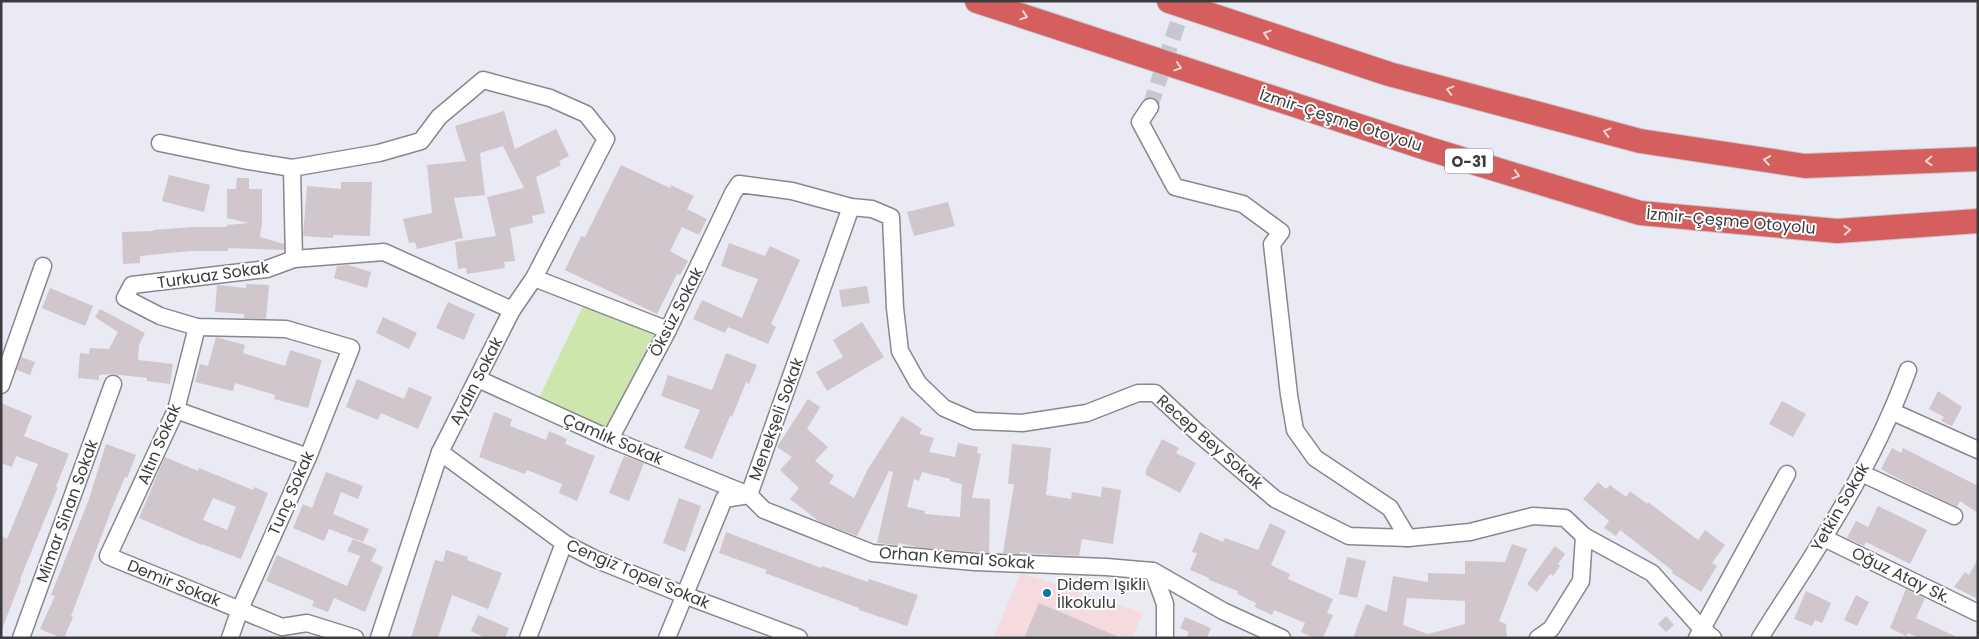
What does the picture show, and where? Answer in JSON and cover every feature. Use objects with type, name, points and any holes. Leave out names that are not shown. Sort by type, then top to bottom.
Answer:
[{"type":"highway","name":"İzmir-Çeşme Otoyolu","points":[[977,1],[1429,149],[1640,213],[1837,231],[1978,221]]},
{"type":"highway","points":[[1169,1],[1389,74],[1640,141],[1805,166],[1978,160]]},
{"type":"street","name":"Aydın Sokak","points":[[292,168],[379,153],[421,141],[439,117],[483,80],[550,98],[586,114],[606,139],[534,278],[512,310],[440,452],[379,638]]},
{"type":"street","points":[[1150,108],[1140,122],[1175,188],[1243,204],[1280,232],[1272,244],[1289,395],[1295,430],[1315,458],[1390,508],[1408,538]]},
{"type":"street","points":[[160,143],[292,168],[294,259],[384,252],[512,310]]},
{"type":"street","name":"Recep Bey Sokak","points":[[739,184],[792,191],[852,207],[872,209],[891,217],[895,308],[900,351],[918,383],[944,408],[974,422],[1022,423],[1087,413],[1138,393],[1155,393],[1198,433],[1275,499],[1349,536],[1408,538],[1470,532],[1533,516],[1565,518],[1584,536],[1652,573],[1704,635]]},
{"type":"street","name":"Öksüz Sokak","points":[[610,439],[668,330],[739,184]]},
{"type":"street","name":"Menekşeli Sokak","points":[[667,638],[724,499],[749,495],[852,207]]},
{"type":"street","name":"Turkuaz Sokak","points":[[197,327],[160,316],[125,298],[132,285],[267,269],[294,259]]},
{"type":"street","points":[[1,385],[44,266]]},
{"type":"street","points":[[534,278],[668,330]]},
{"type":"street","name":"Tunç Sokak","points":[[197,327],[286,329],[351,348],[308,457],[240,610],[230,638]]},
{"type":"street","name":"Altın Sokak","points":[[108,556],[176,410],[197,327]]},
{"type":"street","name":"Yetkin Sokak","points":[[1760,638],[1787,593],[1824,538],[1861,473],[1893,412],[1908,370]]},
{"type":"street","name":"Çamlık Sokak","points":[[478,380],[610,439],[749,495]]},
{"type":"street","name":"Mimar Sinan Sokak","points":[[21,638],[113,384]]},
{"type":"street","points":[[176,410],[308,457]]},
{"type":"street","points":[[1893,412],[1978,450]]},
{"type":"street","name":"Cengiz Topel Sokak","points":[[440,452],[564,543],[595,559],[684,595],[799,638]]},
{"type":"street","points":[[1861,473],[1954,516]]},
{"type":"street","points":[[1704,635],[1787,474]]},
{"type":"street","name":"Orhan Kemal Sokak","points":[[749,495],[764,510],[872,553],[975,562],[1106,567],[1153,571],[1223,611],[1282,638]]},
{"type":"street","points":[[1538,638],[1551,629],[1581,581],[1584,536]]},
{"type":"street","name":"Oğuz Atay Sk.","points":[[1824,538],[1978,613]]},
{"type":"street","points":[[528,638],[564,543]]},
{"type":"street","name":"Demir Sokak","points":[[108,556],[282,627],[307,623],[355,638]]},
{"type":"street","points":[[1153,571],[1165,604],[1165,638]]},
{"type":"shaded area","name":"Didem Işıklı İlkokulu","points":[[1021,573],[1143,613],[1132,638],[993,638]]},
{"type":"green space","points":[[585,302],[656,330],[610,430],[538,400]]},
{"type":"building","points":[[504,111],[515,149],[556,129],[569,156],[559,161],[561,165],[536,177],[545,213],[532,216],[533,223],[510,228],[515,261],[504,262],[505,268],[467,274],[466,268],[458,269],[455,242],[496,236],[487,197],[524,188],[503,146],[480,153],[485,195],[454,198],[463,238],[417,249],[415,242],[409,243],[403,219],[432,213],[427,165],[466,161],[455,126]]},
{"type":"building","points":[[621,165],[670,188],[671,185],[694,196],[687,209],[707,219],[699,235],[682,227],[670,251],[688,261],[680,275],[677,274],[657,314],[565,270],[581,236],[585,237]]},
{"type":"building","points":[[169,175],[210,185],[204,212],[162,201]]},
{"type":"building","points":[[237,178],[249,178],[249,189],[262,189],[260,237],[284,244],[284,250],[228,248],[228,251],[190,251],[140,256],[140,263],[123,264],[122,232],[193,227],[227,227],[227,225],[249,223],[227,218],[227,189],[236,189]]},
{"type":"building","points":[[341,182],[372,182],[370,236],[333,235],[333,238],[303,236],[307,186],[341,189]]},
{"type":"building","points":[[948,202],[955,226],[914,236],[907,212]]},
{"type":"building","points":[[729,243],[765,256],[770,246],[800,260],[771,324],[776,327],[768,344],[728,327],[725,333],[693,319],[702,300],[742,318],[758,279],[721,266]]},
{"type":"building","points":[[348,265],[371,272],[367,288],[334,278],[337,266]]},
{"type":"building","points":[[246,284],[269,285],[266,319],[244,318],[244,314],[215,312],[217,285],[246,288]]},
{"type":"building","points":[[867,286],[870,303],[842,307],[839,290]]},
{"type":"building","points":[[50,288],[93,306],[85,326],[42,308]]},
{"type":"building","points":[[448,302],[475,314],[464,340],[436,328]]},
{"type":"building","points":[[100,309],[145,333],[139,345],[138,360],[173,364],[170,384],[147,381],[147,378],[112,374],[99,375],[99,380],[78,378],[80,353],[89,354],[90,348],[109,349],[118,332],[95,317]]},
{"type":"building","points":[[383,317],[417,333],[409,349],[376,333]]},
{"type":"building","points":[[862,322],[884,357],[827,391],[816,372],[843,357],[833,340]]},
{"type":"building","points":[[216,337],[245,345],[243,353],[285,366],[290,350],[322,360],[308,408],[274,399],[275,395],[235,383],[233,391],[195,382],[200,364],[208,366]]},
{"type":"building","points":[[726,353],[757,365],[749,384],[746,382],[712,459],[684,448],[700,410],[661,396],[668,375],[712,390]]},
{"type":"building","points":[[21,357],[35,362],[30,375],[17,370]]},
{"type":"building","points":[[357,379],[404,399],[409,387],[432,397],[418,429],[381,413],[378,420],[346,407]]},
{"type":"building","points":[[1938,391],[1962,407],[1952,426],[1941,421],[1944,417],[1929,409]]},
{"type":"building","points":[[808,399],[820,407],[807,429],[828,447],[815,461],[834,476],[829,483],[854,498],[868,469],[902,416],[922,429],[919,434],[934,438],[929,452],[955,457],[958,443],[978,447],[977,453],[981,454],[972,498],[990,499],[989,553],[916,547],[899,543],[898,545],[877,543],[893,472],[889,471],[857,536],[820,522],[790,499],[799,488],[780,470],[792,457],[777,447]],"holes":[[[922,472],[950,479],[950,481],[962,484],[960,517],[925,514],[925,511],[907,507],[914,479],[919,481]]]},
{"type":"building","points":[[1782,401],[1806,414],[1793,437],[1769,424]]},
{"type":"building","points":[[1,403],[32,416],[24,436],[69,454],[56,487],[58,487],[20,579],[2,629],[1,536],[7,539],[38,464],[16,456],[12,467],[1,463]]},
{"type":"building","points":[[494,412],[512,419],[510,426],[546,440],[549,431],[567,439],[565,444],[595,456],[577,501],[559,493],[562,484],[527,470],[525,474],[479,457]]},
{"type":"building","points":[[1162,439],[1179,448],[1176,453],[1196,463],[1180,493],[1146,475],[1146,470]]},
{"type":"building","points":[[106,444],[136,455],[112,508],[71,616],[73,617],[64,638],[61,638],[40,629],[55,596],[51,595],[89,499]]},
{"type":"building","points":[[1012,444],[1051,448],[1046,495],[1071,499],[1072,492],[1101,497],[1102,487],[1121,490],[1113,544],[1082,539],[1079,556],[1020,552],[1020,554],[1003,553],[1014,484],[1008,484]]},
{"type":"building","points":[[1892,448],[1901,453],[1903,448],[1978,486],[1978,513],[1960,501],[1957,507],[1881,469]]},
{"type":"building","points":[[624,456],[644,463],[629,501],[609,493]]},
{"type":"building","points":[[165,457],[198,471],[199,468],[253,490],[254,487],[268,493],[241,559],[202,545],[139,518]],"holes":[[[213,498],[236,507],[227,530],[203,520]]]},
{"type":"building","points":[[326,472],[363,486],[358,499],[341,492],[333,514],[369,529],[363,542],[329,529],[324,541],[293,528],[303,504],[312,508]]},
{"type":"building","points":[[1598,482],[1606,489],[1610,485],[1626,497],[1630,491],[1647,504],[1648,502],[1698,540],[1705,530],[1725,545],[1712,563],[1717,566],[1701,592],[1672,573],[1673,571],[1620,530],[1616,536],[1604,528],[1609,521],[1583,499]]},
{"type":"building","points":[[679,498],[701,506],[685,552],[663,543]]},
{"type":"building","points":[[1878,506],[1927,530],[1910,564],[1866,542],[1864,546],[1847,538],[1856,521],[1868,527]]},
{"type":"building","points":[[1270,523],[1286,531],[1271,565],[1290,574],[1288,579],[1333,599],[1327,613],[1333,615],[1323,638],[1315,638],[1301,632],[1305,623],[1274,610],[1272,615],[1255,607],[1256,603],[1237,594],[1238,591],[1209,580],[1209,578],[1190,570],[1197,553],[1192,552],[1200,532],[1223,542],[1225,538],[1258,550]]},
{"type":"building","points":[[726,532],[821,568],[822,566],[868,582],[869,579],[918,595],[907,626],[859,610],[859,608],[765,573],[767,570],[719,553]]},
{"type":"building","points":[[353,539],[377,549],[371,561],[383,567],[365,612],[334,598],[328,612],[312,606],[314,601],[266,581],[277,555],[347,586],[360,556],[347,551]]},
{"type":"building","points":[[1512,544],[1527,549],[1499,621],[1506,624],[1507,638],[1353,638],[1366,604],[1387,612],[1393,576],[1428,582],[1428,573],[1465,574],[1465,561],[1505,562]],"holes":[[[1407,598],[1465,601],[1465,624],[1428,634],[1403,625]]]},
{"type":"building","points":[[1555,546],[1565,554],[1553,576],[1550,574],[1537,592],[1527,584]]},
{"type":"building","points":[[446,550],[468,557],[467,560],[502,573],[488,609],[452,595],[438,638],[411,638],[435,560],[443,562]]},
{"type":"building","points":[[1347,557],[1366,561],[1357,598],[1339,594]]},
{"type":"building","points":[[1978,559],[1978,599],[1954,587],[1965,572],[1969,575]]},
{"type":"building","points":[[1906,589],[1925,598],[1916,618],[1959,638],[1920,638],[1908,633],[1906,636],[1890,628]]},
{"type":"building","points":[[1806,591],[1831,603],[1822,623],[1815,620],[1812,626],[1794,619]]},
{"type":"building","points":[[1856,595],[1869,602],[1857,626],[1844,620]]},
{"type":"building","name":"Didem Işıklı İlkokulu","points":[[1039,603],[1121,638],[1024,638]]},
{"type":"building","points":[[478,615],[509,628],[505,638],[486,638],[471,631]]},
{"type":"building","points":[[1666,616],[1674,625],[1666,632],[1658,624]]},
{"type":"building","points":[[1185,617],[1211,628],[1207,638],[1186,638],[1189,632],[1180,628]]},
{"type":"tunnel","points":[[1150,107],[1185,1]]},
{"type":"place","name":"Didem Işıklı İlkokulu","points":[[1047,593]]}]
